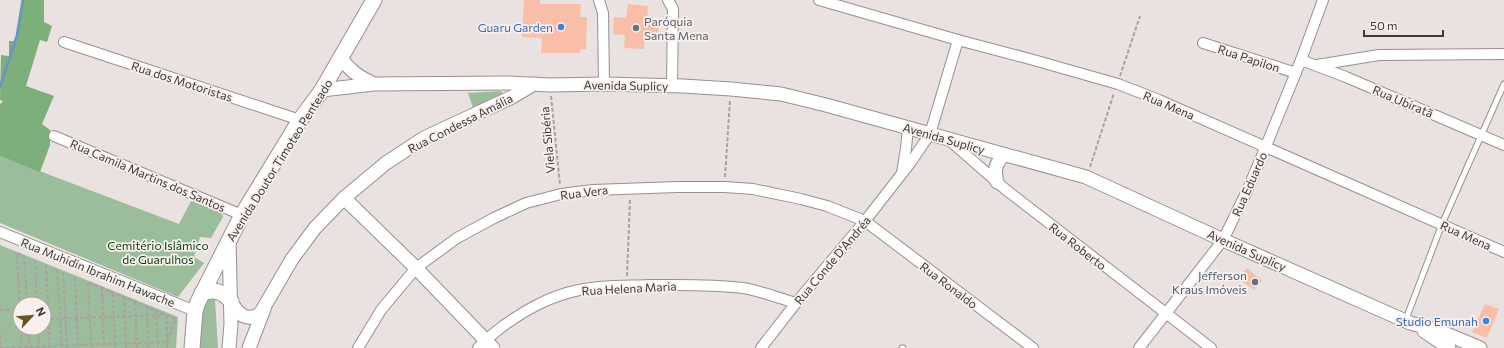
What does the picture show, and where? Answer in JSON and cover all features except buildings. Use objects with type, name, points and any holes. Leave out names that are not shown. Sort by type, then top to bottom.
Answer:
[{"type":"main road","name":"Avenida Doutor Timoteo Penteado","points":[[192,348],[195,311],[202,293],[229,239],[300,120],[322,90],[374,0]]},
{"type":"main road","points":[[202,293],[209,291],[219,292],[226,296],[230,302]]},
{"type":"street","points":[[599,0],[603,13]]},
{"type":"street","points":[[604,84],[603,13],[606,0]]},
{"type":"street","points":[[672,86],[671,5],[678,0]]},
{"type":"street","name":"Rua Mena","points":[[820,0],[1118,84],[1160,100],[1266,146],[1504,252]]},
{"type":"street","name":"Rua Eduardo","points":[[1139,348],[1223,240],[1247,191],[1266,146],[1296,73],[1323,0]]},
{"type":"street","name":"Rua Conde D'Andréa","points":[[761,348],[796,303],[865,221],[911,162],[930,134],[958,40]]},
{"type":"street","name":"Rua dos Motoristas","points":[[64,42],[300,120]]},
{"type":"street","name":"Rua Papilon","points":[[1203,43],[1296,73]]},
{"type":"street","points":[[1316,65],[1379,55],[1504,54]]},
{"type":"street","name":"Avenida Suplicy","points":[[340,58],[356,76],[374,84]]},
{"type":"street","name":"Rua Ubiratã","points":[[1301,60],[1346,77],[1504,145]]},
{"type":"street","name":"Avenida Suplicy","points":[[322,90],[374,84],[604,84],[731,89],[781,94],[826,105],[1086,177],[1223,240],[1408,321],[1437,330],[1480,348]]},
{"type":"street","name":"Rua Condessa Amália","points":[[249,348],[264,308],[292,259],[315,228],[344,198],[386,163],[424,138],[512,97],[534,84]]},
{"type":"street","name":"Rua Conde D'Andréa","points":[[902,173],[908,128]]},
{"type":"street","name":"Rua Camila Martins dos Santos","points":[[54,136],[242,215]]},
{"type":"street","name":"Rua Roberto","points":[[949,140],[997,182],[1211,348]]},
{"type":"street","points":[[997,182],[995,166],[1004,155]]},
{"type":"street","name":"Rua Vera","points":[[358,348],[381,310],[416,268],[457,238],[494,218],[526,203],[560,194],[630,188],[725,187],[753,189],[827,206],[865,221]]},
{"type":"street","points":[[344,198],[416,268],[485,345]]},
{"type":"street","name":"Rua Ronaldo","points":[[865,221],[1033,348]]},
{"type":"street","name":"Rua Muhidin Ibrahim Hawache","points":[[0,232],[195,311]]},
{"type":"street","points":[[229,239],[229,348]]},
{"type":"street","name":"Rua Helena Maria","points":[[485,345],[523,312],[560,295],[581,289],[627,286],[700,285],[743,288],[766,293],[796,303]]},
{"type":"street","name":"Rua Condessa Amália","points":[[230,302],[237,311],[249,318],[256,316],[264,308]]},
{"type":"street","points":[[1408,321],[1449,348]]},
{"type":"lane","points":[[1408,321],[1442,224],[1504,84]]},
{"type":"path","points":[[1086,177],[1140,16]]},
{"type":"path","name":"Viela Sibéria","points":[[550,85],[560,194]]},
{"type":"path","points":[[725,187],[731,89]]},
{"type":"path","points":[[627,286],[630,188]]},
{"type":"path","points":[[19,296],[17,253],[24,256],[26,296]]},
{"type":"path","points":[[35,260],[37,296]]},
{"type":"path","points":[[46,265],[48,296]]},
{"type":"path","points":[[57,270],[62,347]]},
{"type":"path","points":[[63,272],[67,347]]},
{"type":"path","points":[[75,277],[78,346]]},
{"type":"path","points":[[91,348],[88,282],[176,319],[167,342]]},
{"type":"path","points":[[102,288],[104,348]]},
{"type":"path","points":[[113,292],[115,348]]},
{"type":"path","points":[[124,297],[126,348]]},
{"type":"path","points":[[135,301],[137,348]]},
{"type":"path","points":[[146,306],[148,348]]},
{"type":"path","points":[[0,310],[12,309]]},
{"type":"path","points":[[156,310],[158,348]]},
{"type":"path","points":[[52,319],[167,314]]},
{"type":"path","points":[[167,314],[167,348]]},
{"type":"path","points":[[0,335],[1,348],[67,347],[91,344],[167,342]]},
{"type":"path","points":[[21,336],[22,347]]},
{"type":"path","points":[[28,336],[29,347]]},
{"type":"path","points":[[38,336],[39,347]]},
{"type":"path","points":[[50,336],[50,347]]},
{"type":"green space","points":[[24,0],[44,0],[44,22],[52,26],[47,42],[40,40],[26,86],[54,96],[42,124],[50,130],[50,145],[40,172],[0,156],[0,104],[3,101],[0,100],[1,55],[9,56],[9,41],[17,41]]},
{"type":"green space","points":[[500,91],[503,93],[501,96],[473,108],[468,93]]},
{"type":"green space","name":"Cemitério Islâmico de Guarulhos","points":[[0,156],[179,224],[191,201],[221,210],[223,217],[211,238],[200,237],[194,257],[204,263],[178,297],[0,223]]},
{"type":"green space","points":[[0,245],[178,317],[176,348],[0,348]]},
{"type":"green space","points":[[210,299],[215,300],[218,348],[197,348],[197,338],[204,302]]},
{"type":"waterway","points":[[0,87],[17,36],[23,0]]},
{"type":"place","name":"Guaru Garden","points":[[561,27]]},
{"type":"place","name":"Paróquia Santa Mena","points":[[636,28]]},
{"type":"place","name":"Jefferson Kraus Imóveis","points":[[1255,282]]},
{"type":"place","name":"Studio Emunah","points":[[1486,321]]}]
